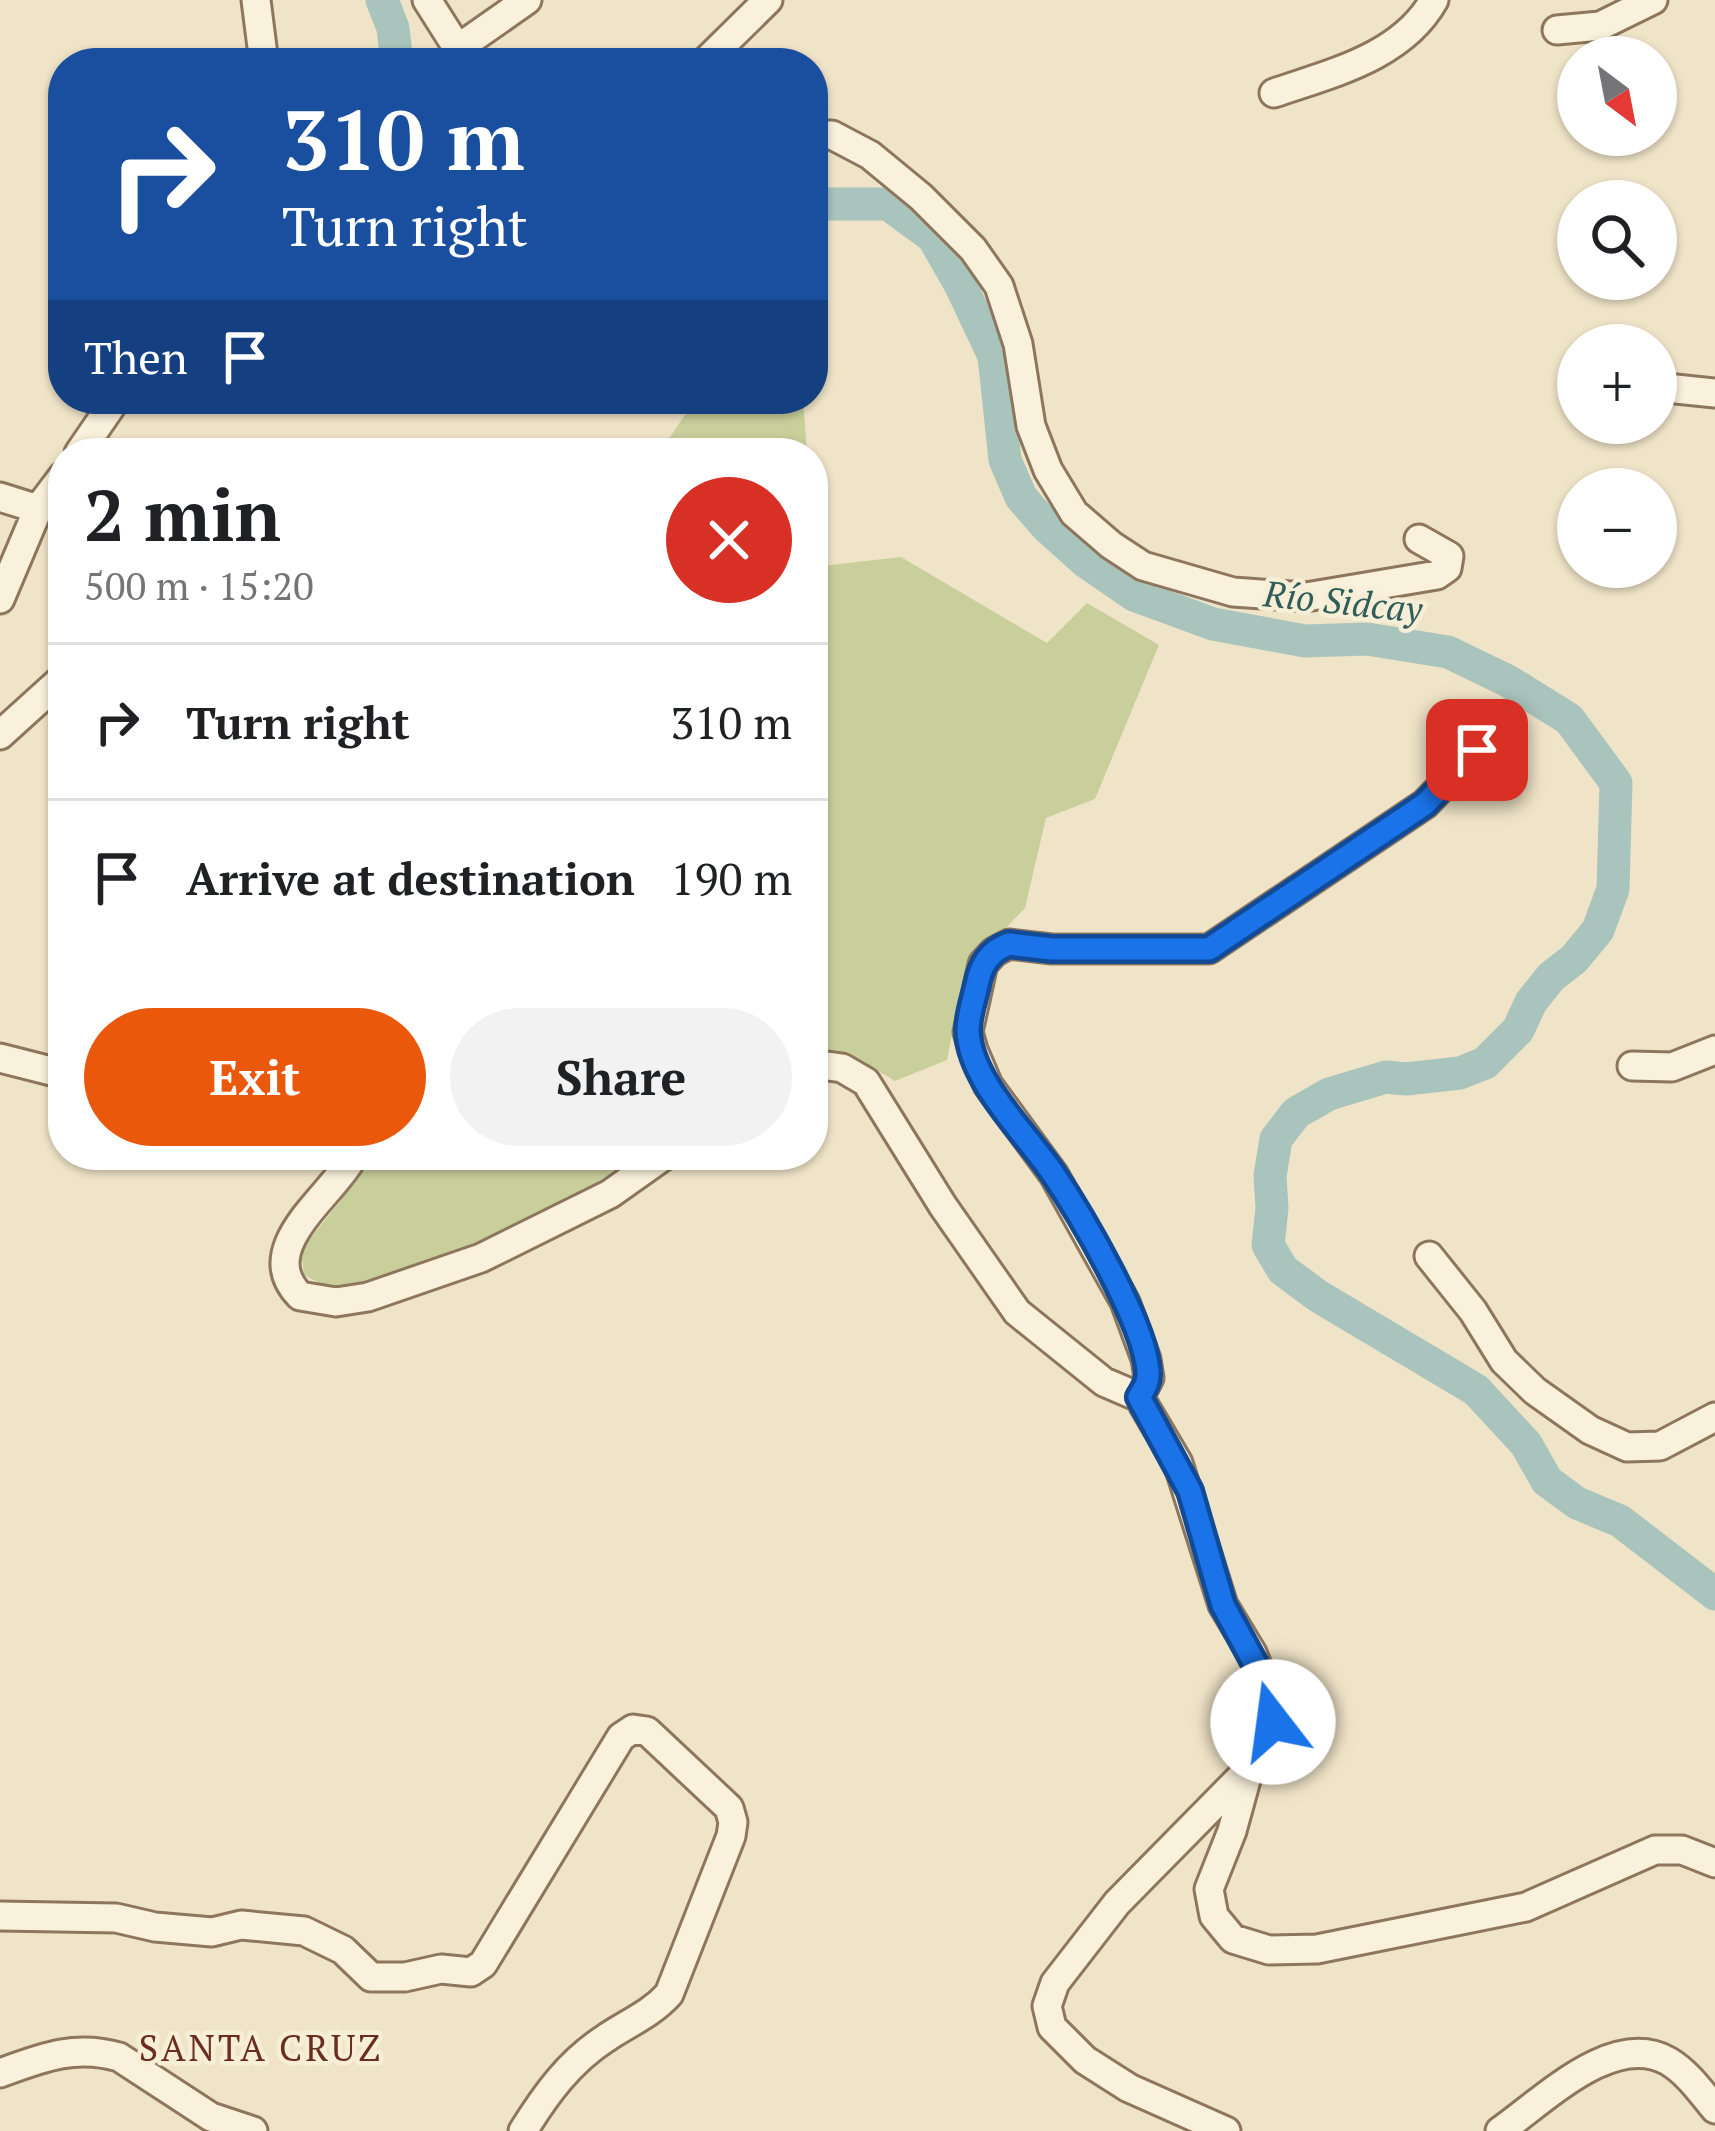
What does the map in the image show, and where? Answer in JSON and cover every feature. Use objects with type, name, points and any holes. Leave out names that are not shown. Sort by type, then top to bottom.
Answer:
[{"type":"street","points":[[256,0],[262,48]]},
{"type":"street","points":[[427,0],[457,48]]},
{"type":"street","points":[[471,48],[526,0]]},
{"type":"street","points":[[719,48],[768,0]]},
{"type":"street","points":[[1274,93],[1368,60],[1406,34],[1434,0]]},
{"type":"street","points":[[1557,30],[1600,26],[1653,0]]},
{"type":"street","points":[[828,135],[870,155],[973,249],[999,286],[1018,344],[1031,426],[1048,470],[1074,513],[1127,556],[1143,566],[1232,592],[1306,597],[1437,575],[1448,568],[1444,550],[1419,538]]},
{"type":"street","points":[[1677,389],[1715,394]]},
{"type":"street","points":[[0,598],[48,496]]},
{"type":"street","points":[[0,497],[38,509]]},
{"type":"street","points":[[0,735],[48,692]]},
{"type":"street","points":[[1139,1397],[1149,1378],[1147,1359],[1125,1302],[1054,1174],[1000,1105],[973,1050],[968,1031],[983,964],[1009,944],[1197,952],[1221,944],[1425,804],[1477,750]]},
{"type":"street","points":[[1632,1066],[1672,1067],[1715,1050]]},
{"type":"street","points":[[0,1058],[48,1070]]},
{"type":"street","points":[[828,1066],[842,1068],[866,1082],[943,1206],[1017,1312],[1104,1382],[1139,1397],[1178,1462],[1223,1605],[1266,1684],[1273,1722],[1249,1769],[1117,1903],[1055,1983],[1047,2006],[1058,2036],[1085,2060],[1129,2088],[1226,2131]]},
{"type":"street","points":[[343,1170],[286,1246],[285,1271],[300,1296],[336,1302],[368,1298],[481,1258],[610,1194],[644,1170]]},
{"type":"street","points":[[1429,1256],[1473,1311],[1504,1361],[1535,1391],[1590,1430],[1628,1447],[1660,1446],[1715,1417]]},
{"type":"street","points":[[0,1916],[116,1918],[212,1932],[241,1924],[290,1929],[331,1942],[371,1977],[405,1977],[441,1969],[471,1972],[483,1964],[621,1737],[633,1729],[647,1731],[729,1808],[731,1837],[669,1994],[572,2065],[542,2099],[526,2130]]},
{"type":"street","points":[[1249,1769],[1209,1898],[1219,1925],[1233,1939],[1269,1950],[1317,1949],[1526,1907],[1655,1850],[1682,1850],[1715,1863]]},
{"type":"street","points":[[0,2073],[54,2054],[106,2053],[211,2117],[253,2131]]},
{"type":"street","points":[[1500,2131],[1604,2059],[1625,2053],[1670,2062],[1715,2109]]},
{"type":"green space","points":[[804,414],[806,438],[669,438],[685,415]]},
{"type":"green space","points":[[901,557],[1047,643],[1087,603],[1159,645],[1095,799],[1046,818],[1025,908],[964,972],[947,1060],[895,1081],[857,1058],[828,1059],[828,565]]},
{"type":"green space","points":[[365,1170],[618,1170],[541,1215],[379,1283],[335,1291],[304,1275],[301,1250]]},
{"type":"waterway","name":"Río Sidcay","points":[[382,0],[395,48]]},
{"type":"waterway","name":"Río Sidcay","points":[[828,204],[888,204],[933,237],[994,356],[1005,460],[1021,497],[1086,562],[1134,595],[1213,624],[1305,641],[1367,639],[1448,652],[1508,681],[1569,719],[1616,783],[1613,889],[1598,930],[1551,977],[1531,1002],[1518,1030],[1485,1063],[1460,1073],[1386,1077],[1329,1094],[1296,1113],[1276,1139],[1268,1245],[1283,1270],[1318,1296],[1476,1390],[1526,1444],[1547,1481],[1577,1503],[1620,1521],[1715,1594]]},
{"type":"district","name":"SANTA CRUZ","points":[[261,2047]]},
{"type":"route","points":[[1273,1722],[1266,1684],[1223,1605],[1190,1491],[1139,1397],[1149,1378],[1147,1359],[1125,1302],[1054,1174],[1000,1105],[973,1050],[968,1031],[977,980],[988,958],[1009,944],[1184,952],[1221,944],[1425,804],[1477,750]]}]
